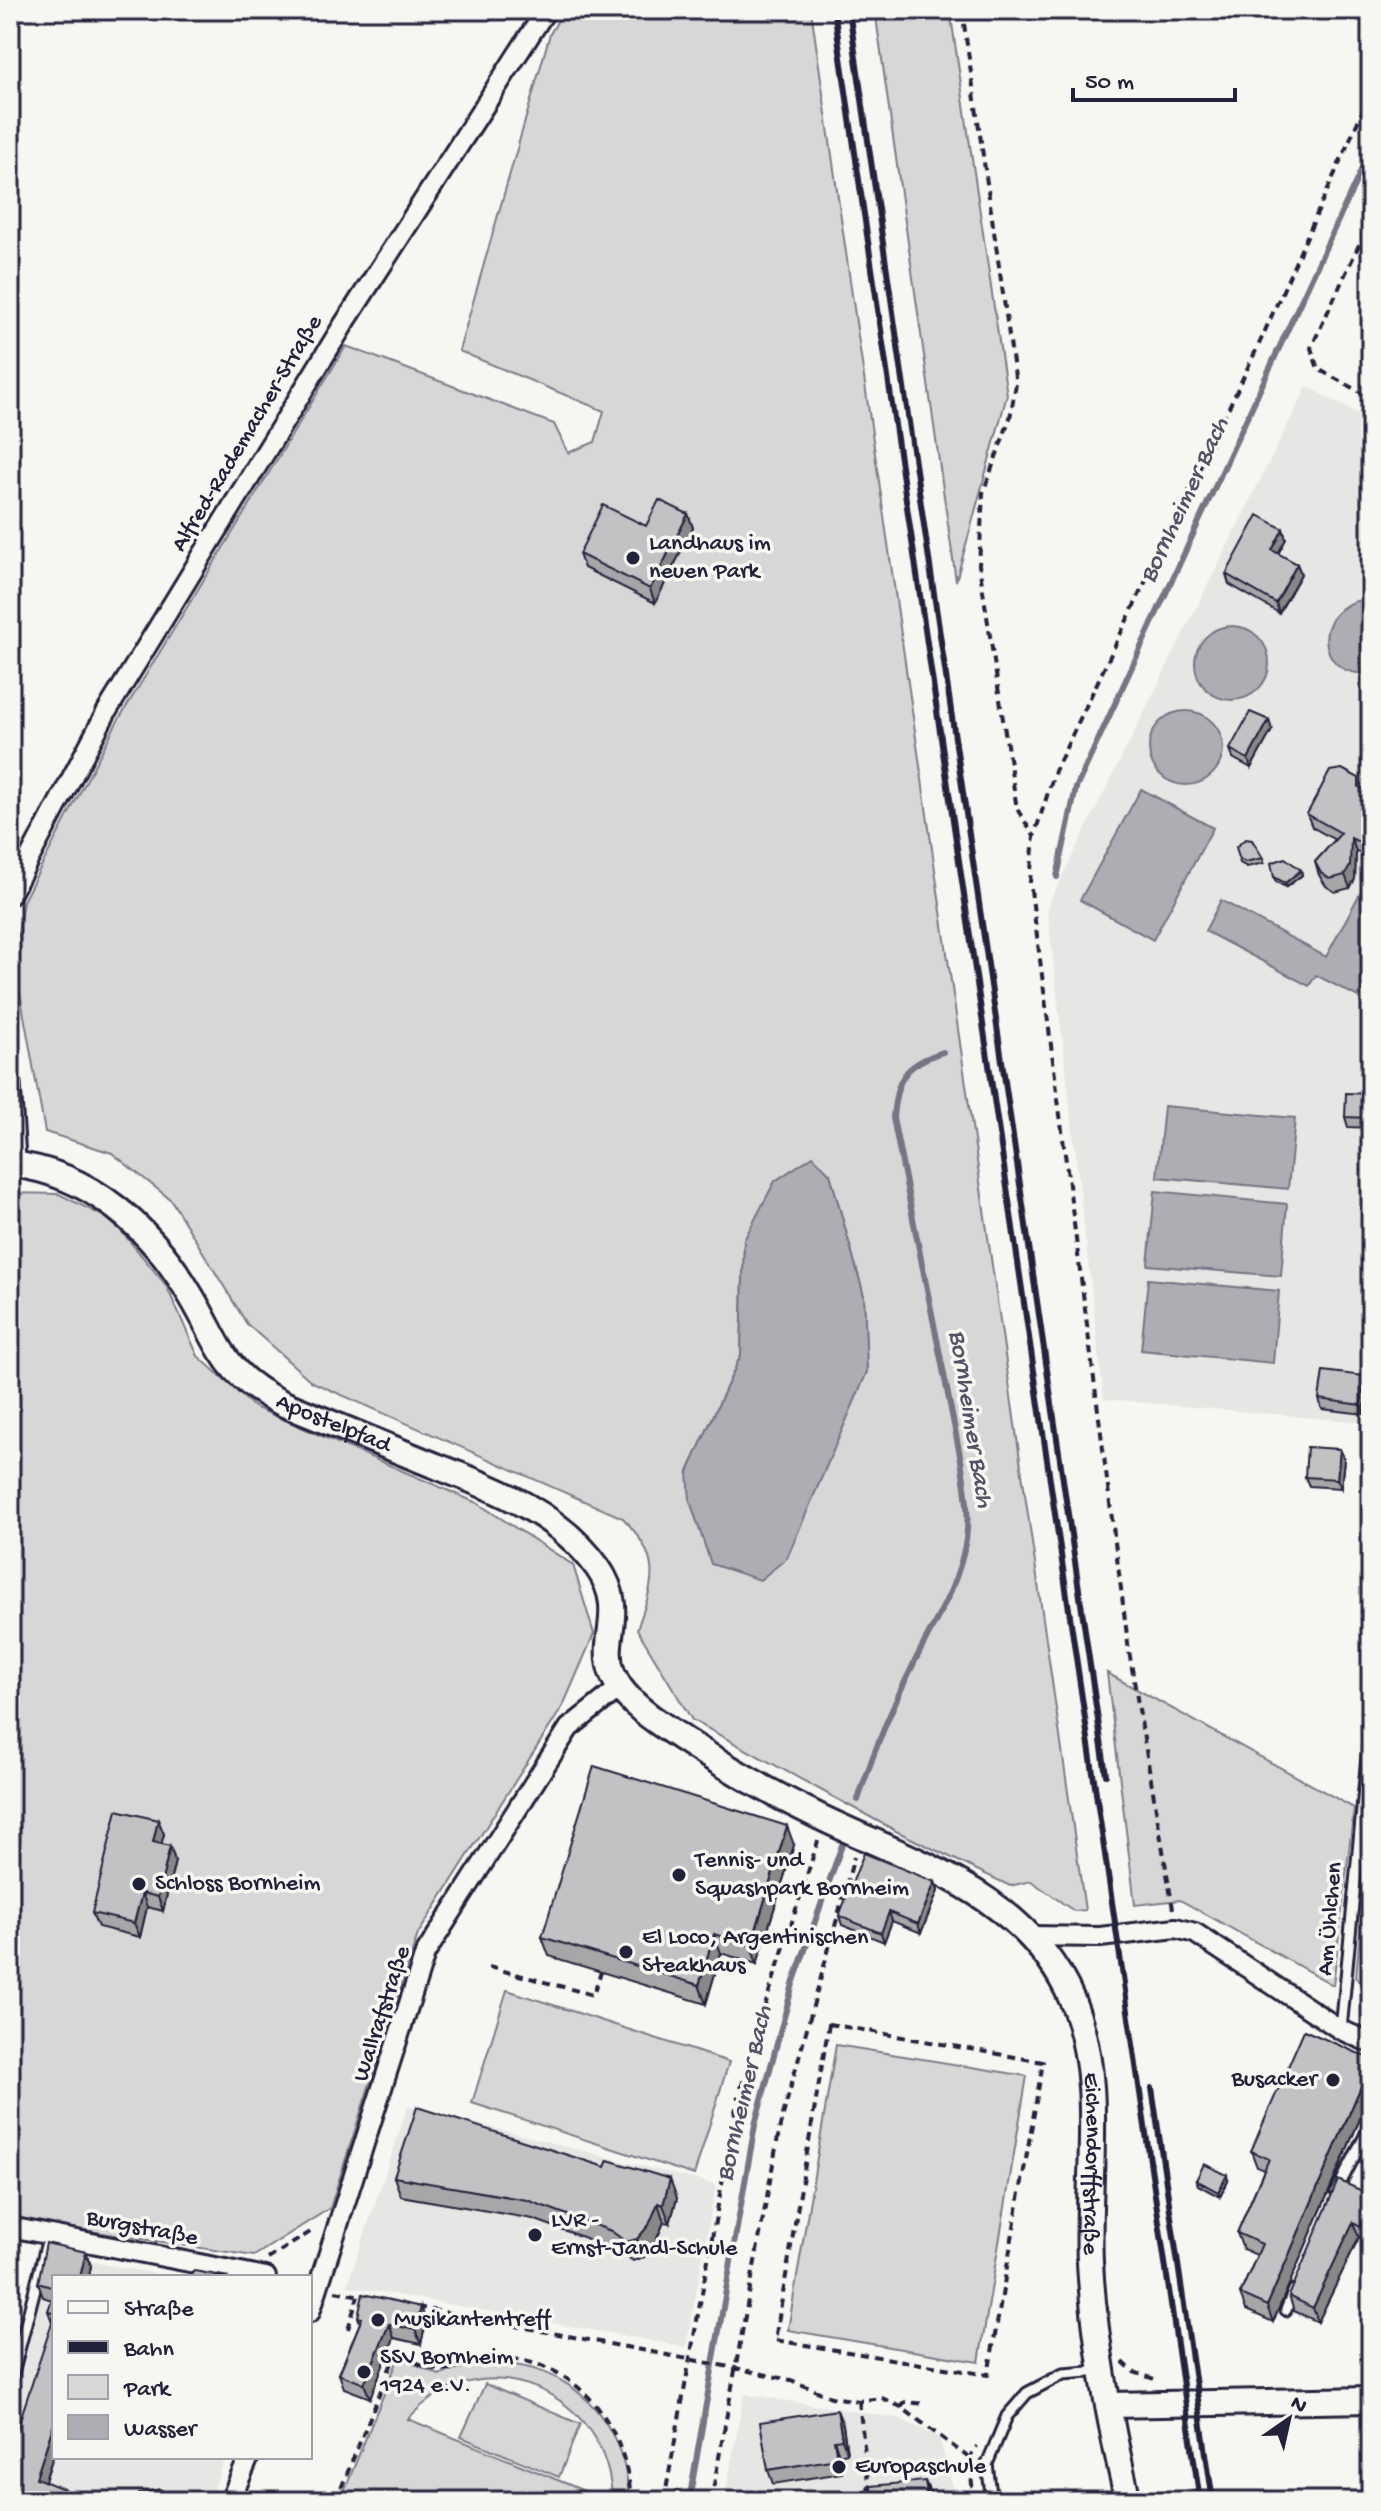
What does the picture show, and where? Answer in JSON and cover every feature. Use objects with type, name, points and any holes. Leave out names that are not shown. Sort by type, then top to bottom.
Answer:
[{"type":"street","name":"Alfred-Rademacher-Straße","points":[[10,895],[107,711],[359,299],[546,10]]},
{"type":"street","points":[[10,1077],[13,1165]]},
{"type":"street","name":"Apostelpfad","points":[[13,1165],[90,1190],[131,1220],[181,1278],[220,1353],[258,1390],[284,1404],[515,1498],[573,1541],[599,1570],[608,1592],[611,1615],[607,1661],[618,1689]]},
{"type":"street","name":"Eichendorffstraße","points":[[618,1689],[638,1708],[705,1754],[764,1789],[956,1879],[1005,1909],[1050,1960],[1072,1999],[1090,2069],[1090,2266],[1109,2405],[1128,2501]]},
{"type":"street","name":"Wallrafstraße","points":[[315,2287],[345,2210],[425,1954],[569,1728],[618,1689]]},
{"type":"street","points":[[1031,1936],[1100,1937],[1176,1928],[1195,1933],[1341,2030],[1371,2043]]},
{"type":"street","name":"Burgstraße","points":[[10,2227],[256,2275]]},
{"type":"street","points":[[1109,2405],[1371,2400]]},
{"type":"street","points":[[230,2501],[248,2459]]},
{"type":"lane","name":"Am Ühlchen","points":[[1341,2030],[1371,1715]]},
{"type":"lane","points":[[1331,2204],[1371,2124]]},
{"type":"lane","points":[[10,2385],[49,2235]]},
{"type":"lane","points":[[1286,2310],[1298,2281]]},
{"type":"lane","points":[[992,2501],[987,2464],[1007,2416],[1027,2393],[1063,2374],[1104,2371]]},
{"type":"path","points":[[962,10],[1016,384],[1010,418],[983,493],[979,565],[1017,809],[1034,836]]},
{"type":"path","points":[[1176,1928],[1129,1651],[1030,882],[1034,836],[1055,771],[1260,342],[1371,92]]},
{"type":"path","points":[[1371,219],[1311,348],[1318,369],[1371,398]]},
{"type":"path","points":[[664,2501],[735,2112],[766,1999],[825,1820]]},
{"type":"path","points":[[711,2501],[732,2368],[780,2126],[854,1859],[865,1837]]},
{"type":"path","points":[[489,1967],[593,1995],[601,1972]]},
{"type":"path","points":[[829,2024],[1043,2062],[988,2375],[970,2373],[775,2340],[829,2024]]},
{"type":"path","points":[[246,2273],[345,2210]]},
{"type":"path","points":[[315,2287],[374,2298]]},
{"type":"path","points":[[348,2329],[358,2296]]},
{"type":"path","points":[[404,2304],[791,2380],[831,2397],[859,2401],[882,2398],[901,2407],[969,2458]]},
{"type":"path","points":[[336,2501],[396,2353],[439,2371],[500,2358],[551,2370],[575,2385],[598,2406],[620,2441],[629,2468],[631,2501]]},
{"type":"path","points":[[859,2401],[870,2501]]},
{"type":"path","points":[[901,2407],[906,2402],[925,2404]]},
{"type":"shaded area","points":[[1307,386],[1371,421],[1371,1423],[1104,1399],[1047,907]]},
{"type":"shaded area","name":"LVR - Ernst-Jandl-Schule","points":[[408,2106],[716,2185],[686,2347],[347,2286]]},
{"type":"shaded area","points":[[50,2254],[162,2275],[52,2275],[52,2459],[225,2459],[209,2501],[10,2501],[10,2425]]},
{"type":"shaded area","name":"Europaschule","points":[[744,2394],[898,2418],[939,2437],[957,2501],[724,2501]]},
{"type":"green space","points":[[564,10],[811,10],[1085,1910],[1074,1911],[1031,1881],[1010,1886],[896,1831],[692,1720],[637,1629],[648,1596],[651,1570],[644,1546],[623,1518],[312,1382],[247,1324],[171,1200],[112,1153],[45,1132],[14,960],[23,901],[116,724],[346,346],[554,424],[568,453],[595,442],[604,411],[459,351],[550,34]],"holes":[[[830,1174],[864,1296],[867,1372],[688,1472],[741,1355],[744,1240]]]},
{"type":"green space","points":[[875,10],[950,10],[1007,395],[956,581]]},
{"type":"green space","points":[[10,1193],[59,1194],[113,1221],[166,1285],[198,1356],[254,1407],[477,1503],[573,1565],[594,1634],[563,1706],[418,1934],[330,2208],[254,2256],[10,2219]]},
{"type":"green space","points":[[1107,1673],[1354,1808],[1333,1985],[1180,1900],[1135,1905]]},
{"type":"green space","points":[[1371,1809],[1371,1995],[1356,1977]]},
{"type":"green space","points":[[507,1990],[729,2062],[694,2175],[472,2103]]},
{"type":"green space","points":[[836,2045],[1027,2076],[979,2362],[788,2330]]},
{"type":"green space","points":[[399,2357],[439,2375],[474,2365],[508,2364],[540,2371],[568,2385],[593,2406],[611,2433],[624,2464],[629,2501],[612,2501],[606,2463],[590,2431],[566,2406],[537,2388],[505,2380],[471,2382],[438,2394],[408,2419],[609,2501],[340,2501]]},
{"type":"green space","points":[[485,2384],[580,2424],[559,2477],[461,2437]]},
{"type":"water","points":[[1356,601],[1371,602],[1371,672],[1354,673],[1341,668],[1327,647],[1331,621],[1341,609]]},
{"type":"water","points":[[1225,626],[1239,626],[1253,632],[1263,642],[1269,663],[1267,677],[1253,694],[1239,700],[1225,700],[1211,694],[1201,684],[1195,670],[1195,656],[1201,642],[1211,632]]},
{"type":"water","points":[[1186,711],[1200,714],[1212,722],[1220,734],[1223,748],[1220,762],[1212,774],[1200,782],[1186,785],[1172,782],[1160,774],[1152,762],[1149,748],[1152,734],[1160,722],[1172,714]]},
{"type":"water","points":[[1141,789],[1213,828],[1153,940],[1080,900]]},
{"type":"water","points":[[1367,880],[1371,882],[1371,973],[1358,997],[1316,975],[1309,986],[1205,931],[1221,900],[1326,957]]},
{"type":"water","points":[[1164,1106],[1295,1118],[1288,1189],[1157,1177]]},
{"type":"water","points":[[813,1156],[830,1174],[864,1296],[867,1372],[787,1558],[760,1580],[711,1564],[690,1501],[688,1472],[741,1355],[744,1240],[775,1181]]},
{"type":"water","points":[[1155,1191],[1287,1204],[1281,1276],[1148,1265]]},
{"type":"water","points":[[1148,1279],[1279,1291],[1273,1363],[1141,1350]]},
{"type":"building","points":[[659,500],[688,514],[650,589],[579,554],[603,505],[646,526]]},
{"type":"building","points":[[1258,515],[1283,529],[1272,550],[1297,564],[1276,603],[1226,574]]},
{"type":"building","points":[[1250,712],[1269,720],[1248,759],[1230,749]]},
{"type":"building","points":[[1342,769],[1359,778],[1359,787],[1371,793],[1371,848],[1351,838],[1350,866],[1345,875],[1330,879],[1321,873],[1315,862],[1341,833],[1307,814],[1330,771]]},
{"type":"building","points":[[1245,839],[1252,840],[1263,858],[1245,862],[1239,858],[1236,847]]},
{"type":"building","points":[[1285,858],[1301,870],[1285,883],[1274,877],[1271,863]]},
{"type":"building","points":[[1346,1093],[1371,1094],[1371,1118],[1345,1117]]},
{"type":"building","points":[[1323,1371],[1364,1376],[1361,1405],[1319,1399]]},
{"type":"building","points":[[1307,1447],[1340,1449],[1337,1479],[1305,1477]]},
{"type":"building","name":"Tennis- und Squashpark Bornheim","points":[[594,1766],[787,1826],[751,1946],[714,1934],[699,1985],[542,1937]]},
{"type":"building","name":"Schloss Bornheim","points":[[117,1810],[158,1820],[153,1842],[170,1846],[158,1897],[142,1893],[134,1923],[92,1913]]},
{"type":"building","points":[[864,1853],[935,1882],[918,1924],[889,1912],[881,1933],[839,1916]]},
{"type":"building","points":[[1304,2030],[1371,2059],[1371,2063],[1267,2306],[1240,2294],[1262,2244],[1237,2233],[1269,2159],[1251,2151]]},
{"type":"building","points":[[417,2107],[605,2167],[608,2160],[670,2179],[663,2205],[658,2203],[649,2225],[637,2239],[626,2242],[611,2231],[527,2200],[394,2177]]},
{"type":"building","points":[[1204,2164],[1227,2175],[1218,2192],[1196,2180]]},
{"type":"building","points":[[1338,2180],[1371,2195],[1371,2231],[1353,2222],[1313,2308],[1289,2296]]},
{"type":"building","points":[[46,2243],[86,2252],[80,2275],[52,2275],[52,2287],[38,2283]]},
{"type":"building","points":[[194,2271],[217,2275],[191,2275]]},
{"type":"building","points":[[363,2294],[421,2307],[415,2330],[389,2324],[364,2384],[339,2374],[362,2318],[358,2317]]},
{"type":"building","points":[[52,2323],[52,2429],[36,2478],[94,2501],[10,2501],[10,2450]]},
{"type":"building","points":[[837,2410],[842,2439],[834,2440],[837,2459],[768,2470],[760,2422]]},
{"type":"building","points":[[925,2481],[928,2501],[872,2501],[871,2486]]},
{"type":"building","points":[[160,2489],[174,2501],[135,2501],[139,2494]]},
{"type":"waterway","name":"Bornheimer Bach","points":[[1057,877],[1076,788],[1371,149]]},
{"type":"waterway","name":"Bornheimer Bach","points":[[858,1800],[890,1714],[952,1588],[966,1539],[967,1509],[961,1460],[893,1118],[897,1092],[905,1074],[920,1062],[943,1052]]},
{"type":"waterway","name":"Bornheimer Bach","points":[[689,2501],[755,2125],[793,1984],[842,1845]]},
{"type":"railway","points":[[834,10],[1200,2501]]},
{"type":"railway","points":[[849,10],[1106,1775]]},
{"type":"railway","points":[[1152,2088],[1213,2501]]},
{"type":"place","name":"Landhaus im neuen Park","points":[[633,558]]},
{"type":"place","name":"Tennis- und Squashpark Bornheim","points":[[679,1875]]},
{"type":"place","name":"Schloss Bornheim","points":[[139,1884]]},
{"type":"place","name":"El Loco, Argentinischen Steakhaus","points":[[626,1952]]},
{"type":"place","name":"Busacker","points":[[1333,2080]]},
{"type":"place","name":"LVR - Ernst-Jandl-Schule","points":[[535,2235]]},
{"type":"place","name":"Musikantentreff","points":[[378,2320]]},
{"type":"place","name":"SSV Bornheim 1924 e.V.","points":[[364,2372]]},
{"type":"place","name":"Europaschule","points":[[839,2467]]}]
